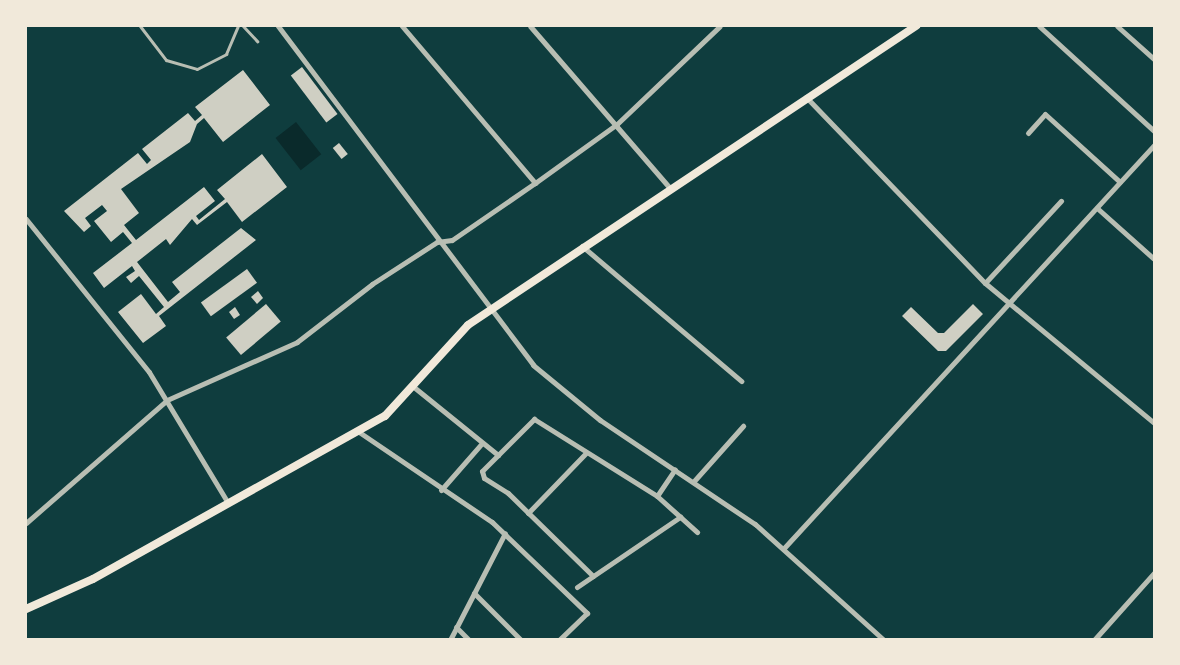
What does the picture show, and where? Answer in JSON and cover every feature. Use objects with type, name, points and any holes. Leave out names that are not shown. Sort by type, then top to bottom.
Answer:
[{"type":"main road","points":[[26,609],[93,579],[359,432],[415,388],[448,344],[489,309],[916,26]]},
{"type":"street","points":[[278,26],[331,90],[437,242],[489,309],[556,387],[694,481],[784,548],[884,639]]},
{"type":"street","points":[[402,26],[536,183]]},
{"type":"street","points":[[530,26],[617,123],[670,188]]},
{"type":"street","points":[[26,523],[167,400],[297,342],[437,242],[452,240],[536,183],[617,123],[720,26]]},
{"type":"street","points":[[1039,26],[1155,131]]},
{"type":"street","points":[[1117,26],[1155,59]]},
{"type":"street","points":[[806,97],[985,283],[1155,423]]},
{"type":"street","points":[[1028,133],[1045,114],[1120,182]]},
{"type":"street","points":[[784,548],[1155,145]]},
{"type":"street","points":[[985,283],[1061,201]]},
{"type":"street","points":[[1097,207],[1155,259]]},
{"type":"street","points":[[26,219],[167,400],[228,503]]},
{"type":"street","points":[[581,246],[741,381]]},
{"type":"street","points":[[415,388],[498,455]]},
{"type":"street","points":[[593,576],[528,513],[484,478],[482,471],[539,418],[586,453],[657,496],[697,532]]},
{"type":"street","points":[[694,481],[743,426]]},
{"type":"street","points":[[359,432],[505,533],[586,614],[559,639]]},
{"type":"street","points":[[441,490],[482,443]]},
{"type":"street","points":[[528,513],[586,453]]},
{"type":"street","points":[[657,496],[675,469]]},
{"type":"street","points":[[578,587],[680,517]]},
{"type":"street","points":[[450,639],[505,533]]},
{"type":"street","points":[[1094,639],[1155,573]]},
{"type":"street","points":[[474,593],[520,639]]},
{"type":"street","points":[[456,627],[469,639]]},
{"type":"lane","points":[[140,26],[166,60],[197,69],[226,54],[238,26]]},
{"type":"lane","points":[[243,26],[257,41]]},
{"type":"water","points":[[296,122],[321,154],[301,170],[276,138]]},
{"type":"building","points":[[302,67],[338,114],[326,123],[291,75]]},
{"type":"building","points":[[243,70],[270,105],[223,142],[204,118],[197,124],[190,142],[121,189],[139,213],[124,225],[136,240],[204,187],[215,201],[196,216],[199,220],[225,199],[217,190],[262,154],[287,187],[242,222],[227,202],[197,225],[192,219],[170,245],[166,239],[137,262],[168,302],[180,292],[172,282],[241,228],[256,240],[159,316],[166,326],[143,343],[118,312],[141,294],[156,314],[164,307],[139,276],[131,283],[126,277],[135,271],[132,266],[104,288],[93,273],[132,243],[123,232],[111,242],[94,221],[107,211],[102,205],[85,218],[91,226],[84,232],[64,211],[138,153],[147,164],[151,160],[142,149],[188,113],[195,121],[202,115],[195,107]]},
{"type":"building","points":[[339,143],[348,154],[342,159],[333,148]]},
{"type":"building","points":[[247,269],[257,283],[211,316],[201,303]]},
{"type":"building","points":[[258,291],[263,298],[257,304],[251,297]]},
{"type":"building","points":[[266,304],[281,322],[241,355],[226,337]]},
{"type":"building","points":[[973,304],[983,314],[946,351],[938,351],[902,316],[911,307],[938,333],[944,333]]},
{"type":"building","points":[[235,307],[240,315],[234,319],[229,312]]}]
